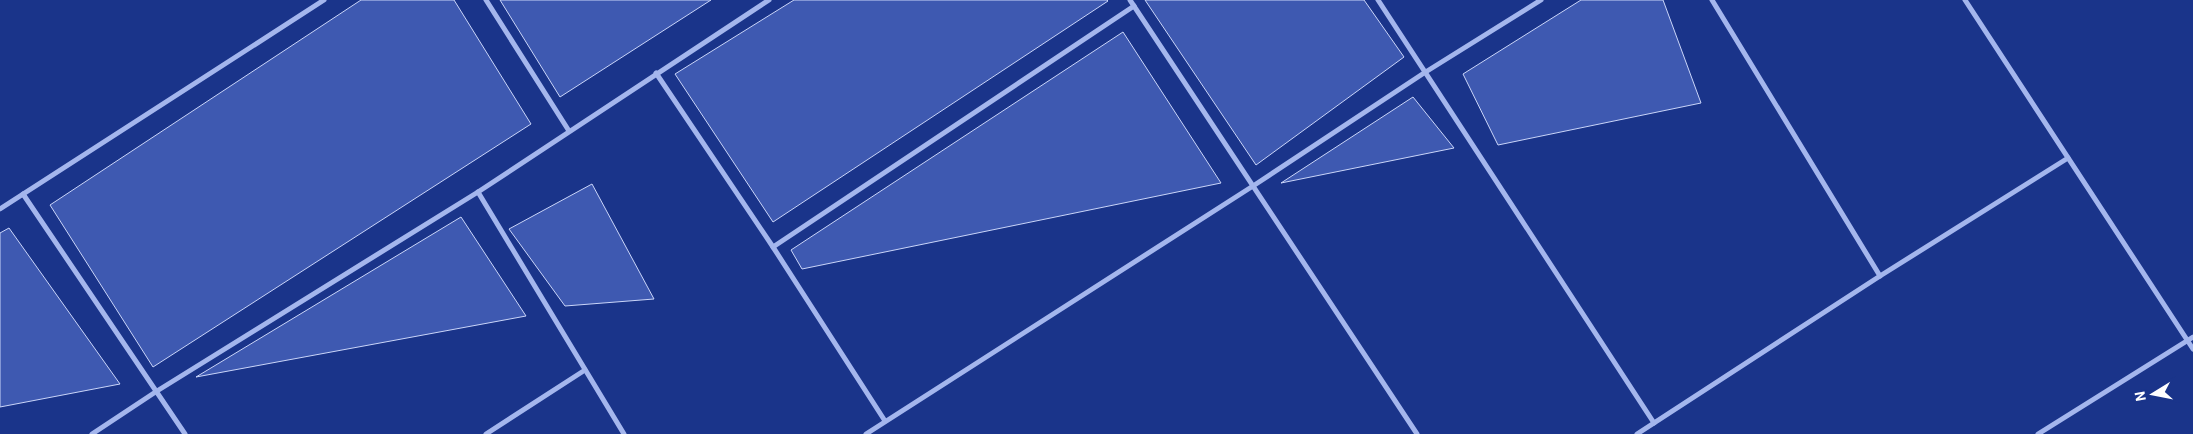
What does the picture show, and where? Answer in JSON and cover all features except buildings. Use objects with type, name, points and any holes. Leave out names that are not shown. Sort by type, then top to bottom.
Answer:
[{"type":"street","points":[[0,209],[324,0]]},
{"type":"street","points":[[486,0],[569,131]]},
{"type":"street","points":[[92,434],[157,391],[478,192],[769,0]]},
{"type":"street","points":[[1130,0],[1417,434]]},
{"type":"street","points":[[1378,0],[1654,423]]},
{"type":"street","points":[[866,434],[1253,186],[1424,73],[1541,0]]},
{"type":"street","points":[[1712,0],[1880,276]]},
{"type":"street","points":[[1965,0],[2068,158],[2190,339],[2193,349]]},
{"type":"street","points":[[774,247],[1134,6]]},
{"type":"street","points":[[656,73],[774,247],[885,421]]},
{"type":"street","points":[[1637,434],[1880,276],[2068,158]]},
{"type":"street","points":[[478,192],[624,434]]},
{"type":"street","points":[[23,194],[185,434]]},
{"type":"street","points":[[2038,434],[2190,339]]},
{"type":"street","points":[[486,434],[585,370]]}]
